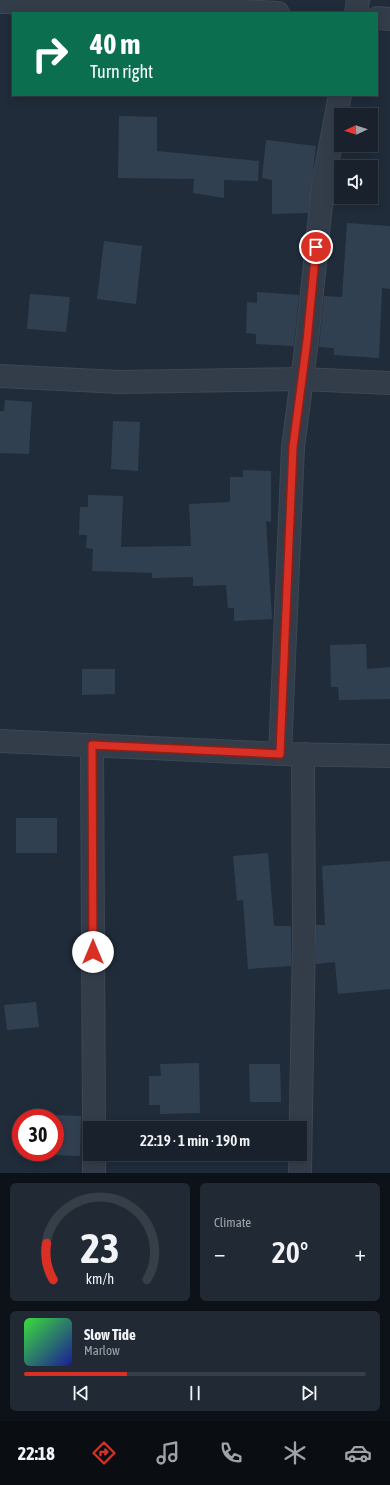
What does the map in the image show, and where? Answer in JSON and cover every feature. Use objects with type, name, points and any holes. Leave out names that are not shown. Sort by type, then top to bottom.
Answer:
[{"type":"street","points":[[356,12],[358,0]]},
{"type":"street","points":[[0,2],[157,6],[261,12]]},
{"type":"street","points":[[378,18],[390,19]]},
{"type":"street","points":[[280,754],[293,447],[302,379],[323,185],[340,96]]},
{"type":"street","points":[[0,376],[119,382],[302,379],[390,383]]},
{"type":"street","points":[[0,741],[280,754],[390,756]]},
{"type":"street","points":[[92,745],[94,1121]]},
{"type":"street","points":[[300,1173],[304,935],[303,754]]},
{"type":"street","points":[[94,1161],[94,1173]]},
{"type":"building","points":[[119,116],[157,117],[157,151],[259,161],[258,181],[224,180],[224,198],[193,193],[194,179],[118,178]]},
{"type":"building","points":[[266,140],[316,146],[308,213],[272,214],[272,180],[262,178]]},
{"type":"building","points":[[347,223],[390,226],[390,289],[382,288],[379,358],[334,355],[334,348],[319,347],[324,296],[342,297]]},
{"type":"building","points":[[104,241],[142,246],[136,304],[97,299]]},
{"type":"building","points":[[257,292],[299,295],[294,346],[256,344],[256,334],[246,333],[247,302],[257,303]]},
{"type":"building","points":[[30,294],[70,297],[66,332],[27,329]]},
{"type":"building","points":[[5,400],[32,402],[29,454],[0,453],[0,411],[4,411]]},
{"type":"building","points":[[113,421],[140,422],[138,471],[111,469]]},
{"type":"building","points":[[243,470],[271,471],[271,522],[266,521],[272,619],[234,621],[234,608],[228,608],[226,585],[193,586],[193,577],[152,578],[152,573],[92,571],[93,549],[86,548],[87,535],[79,535],[80,507],[88,507],[88,495],[123,496],[121,547],[191,546],[189,504],[230,502],[230,477],[243,477]]},
{"type":"building","points":[[366,644],[367,669],[390,667],[390,699],[339,700],[338,687],[331,687],[330,645]]},
{"type":"building","points":[[82,669],[115,669],[115,694],[82,695]]},
{"type":"building","points":[[16,818],[57,818],[57,853],[16,853]]},
{"type":"building","points":[[268,853],[274,926],[291,926],[291,966],[248,969],[243,900],[237,901],[233,856]]},
{"type":"building","points":[[390,861],[390,989],[338,994],[335,962],[316,964],[316,925],[325,925],[322,866]]},
{"type":"building","points":[[36,1002],[39,1027],[7,1030],[4,1005]]},
{"type":"building","points":[[199,1063],[200,1113],[160,1114],[160,1105],[149,1105],[149,1076],[161,1076],[160,1064]]},
{"type":"building","points":[[249,1064],[280,1064],[281,1102],[250,1102]]},
{"type":"building","points":[[64,1115],[81,1116],[80,1156],[64,1155]]},
{"type":"route","points":[[93,952],[92,745],[280,754],[293,447],[307,341],[316,247]]}]
